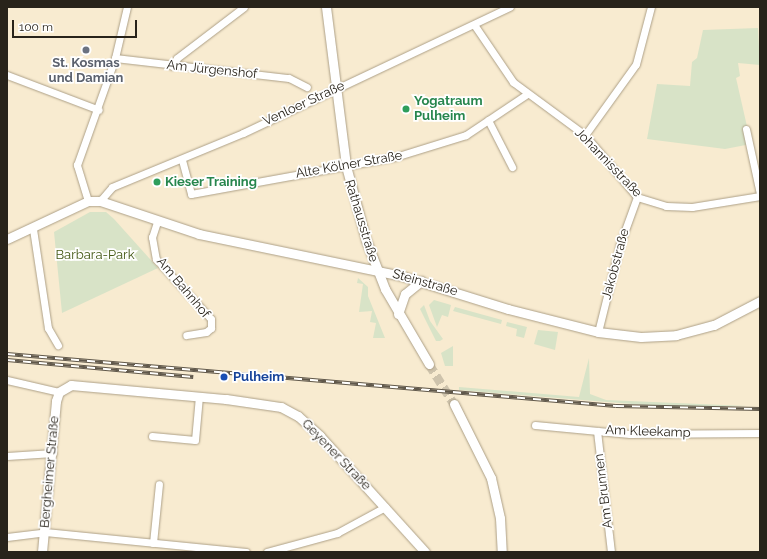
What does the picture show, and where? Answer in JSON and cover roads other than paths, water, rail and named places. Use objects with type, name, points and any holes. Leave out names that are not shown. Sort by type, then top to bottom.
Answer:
[{"type":"street","points":[[7,239],[33,229],[88,201],[77,166],[98,110],[115,58],[128,7]]},
{"type":"street","points":[[172,66],[177,58],[244,7]]},
{"type":"street","name":"Rathausstraße","points":[[326,7],[335,89],[346,166],[376,269],[398,314],[429,364]]},
{"type":"street","name":"Venloer Straße","points":[[100,201],[112,187],[182,160],[475,26],[510,7]]},
{"type":"street","points":[[585,135],[636,64],[651,7]]},
{"type":"street","name":"Johannisstraße","points":[[475,26],[513,82],[527,94],[585,135],[638,197],[666,206],[692,207],[760,195]]},
{"type":"street","name":"Am Jürgenshof","points":[[115,58],[172,66],[289,78],[307,87]]},
{"type":"street","points":[[7,75],[98,110]]},
{"type":"street","name":"Alte Kölner Straße","points":[[182,160],[191,194],[346,166],[410,153],[466,135],[527,94]]},
{"type":"street","points":[[488,120],[512,167]]},
{"type":"street","points":[[746,130],[760,195]]},
{"type":"street","name":"Jakobstraße","points":[[598,332],[620,244],[638,197]]},
{"type":"street","name":"Steinstraße","points":[[88,201],[100,201],[156,222],[199,234],[376,269],[421,281],[508,309],[598,332],[641,337],[676,335],[714,325],[760,302]]},
{"type":"street","name":"Am Bahnhof","points":[[156,222],[152,237],[156,259],[211,319],[211,328],[206,332],[186,335]]},
{"type":"street","points":[[33,229],[48,328],[58,345]]},
{"type":"street","points":[[398,314],[405,294],[421,281]]},
{"type":"street","points":[[7,380],[59,392]]},
{"type":"street","name":"Geyener Straße","points":[[59,392],[71,385],[199,396],[270,404],[298,416],[385,507],[425,552]]},
{"type":"street","name":"Bergheimer Straße","points":[[42,552],[59,392]]},
{"type":"street","points":[[152,436],[195,440],[199,396]]},
{"type":"street","points":[[454,404],[491,478],[500,518],[502,552]]},
{"type":"street","name":"Am Kleekamp","points":[[536,425],[597,431],[760,433]]},
{"type":"street","name":"Am Brunnen","points":[[597,431],[611,552]]},
{"type":"street","points":[[7,456],[53,453]]},
{"type":"street","points":[[153,543],[160,484]]},
{"type":"street","points":[[267,552],[337,534],[385,507]]},
{"type":"street","points":[[7,537],[44,532],[246,552]]},
{"type":"tunnel","points":[[429,364],[454,404]]},
{"type":"railway","points":[[7,354],[616,406],[760,409]]},
{"type":"railway","points":[[7,360],[193,377]]},
{"type":"place","name":"St. Kosmas und Damian","points":[[86,50]]},
{"type":"place","name":"Yogatraum Pulheim","points":[[406,109]]},
{"type":"place","name":"Kieser Training","points":[[157,182]]},
{"type":"place","name":"Pulheim","points":[[224,377]]},
{"type":"park label","name":"Barbara-Park","points":[[95,255]]}]
